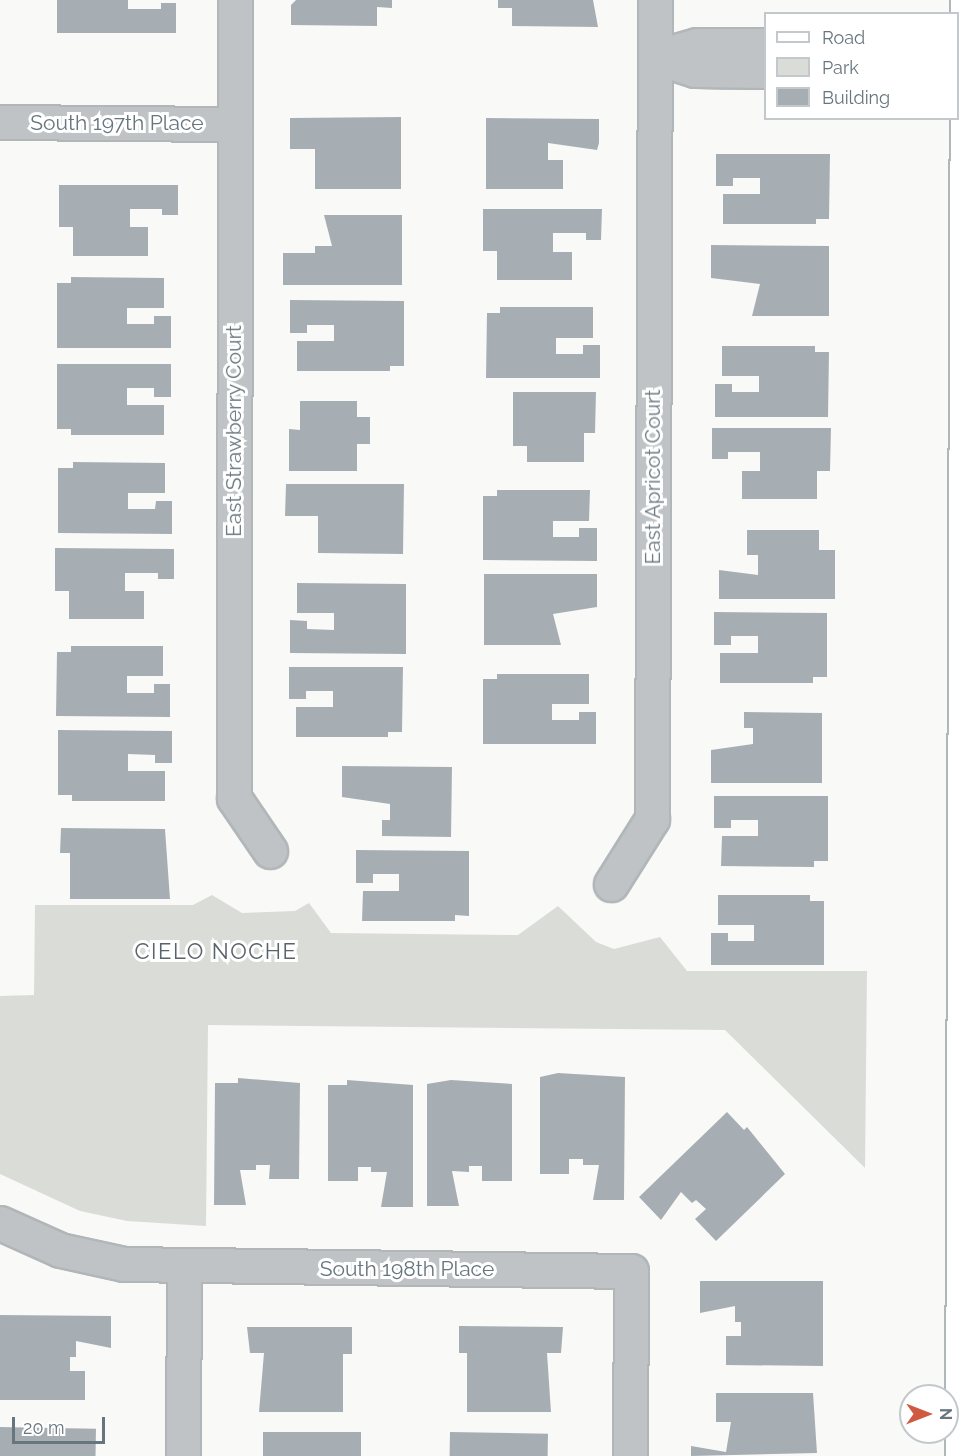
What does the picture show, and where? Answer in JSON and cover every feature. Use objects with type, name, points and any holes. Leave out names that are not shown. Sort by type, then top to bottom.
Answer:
[{"type":"main road","points":[[962,1456],[967,0]]},
{"type":"street","name":"East Strawberry Court","points":[[235,0],[234,798],[270,852]]},
{"type":"street","name":"East Apricot Court","points":[[611,884],[652,819],[655,0]]},
{"type":"street","points":[[655,57],[697,45],[764,45]]},
{"type":"street","points":[[655,57],[695,70],[764,71]]},
{"type":"street","name":"South 197th Place","points":[[0,122],[235,124]]},
{"type":"street","name":"South 198th Place","points":[[0,1222],[60,1251],[124,1264],[184,1268],[631,1271],[630,1456]]},
{"type":"street","points":[[183,1456],[184,1268]]},
{"type":"green space","points":[[212,895],[242,913],[295,911],[309,903],[331,933],[518,935],[558,906],[596,942],[614,949],[660,937],[687,971],[867,971],[865,1168],[725,1030],[208,1025],[206,1226],[127,1221],[80,1211],[0,1174],[0,996],[34,995],[35,905],[193,905]]},
{"type":"building","points":[[57,0],[128,0],[128,9],[161,9],[161,3],[176,3],[176,33],[57,33]]},
{"type":"building","points":[[296,0],[392,0],[392,8],[377,7],[377,26],[291,25],[291,5]]},
{"type":"building","points":[[498,0],[593,0],[598,27],[512,26],[512,8],[498,8]]},
{"type":"building","points":[[401,117],[401,189],[315,189],[315,149],[290,149],[290,118]]},
{"type":"building","points":[[486,118],[599,119],[599,143],[597,150],[548,143],[548,160],[563,160],[563,189],[486,189]]},
{"type":"building","points":[[716,154],[830,154],[829,219],[816,219],[816,224],[723,224],[723,194],[760,194],[760,178],[733,178],[733,186],[716,186]]},
{"type":"building","points":[[59,185],[178,185],[178,215],[162,215],[162,209],[130,209],[130,227],[148,227],[148,256],[73,256],[73,227],[59,227]]},
{"type":"building","points":[[483,209],[602,209],[601,240],[586,240],[586,233],[553,233],[553,252],[572,252],[572,280],[497,280],[497,251],[483,251]]},
{"type":"building","points":[[324,215],[402,215],[402,285],[283,285],[283,253],[315,253],[315,246],[332,246]]},
{"type":"building","points":[[711,245],[829,246],[829,316],[752,316],[760,284],[711,278]]},
{"type":"building","points":[[71,277],[164,278],[164,308],[127,308],[127,324],[154,324],[154,316],[171,316],[171,348],[57,348],[57,283],[71,283]]},
{"type":"building","points":[[290,300],[404,301],[404,366],[390,366],[390,371],[297,371],[297,341],[334,341],[334,325],[307,325],[307,333],[290,333]]},
{"type":"building","points":[[500,307],[593,307],[593,338],[556,338],[556,354],[583,354],[583,345],[600,345],[600,378],[486,378],[487,313],[500,313]]},
{"type":"building","points":[[722,346],[815,346],[815,352],[829,352],[828,417],[715,417],[715,384],[732,384],[732,392],[759,392],[759,376],[722,376]]},
{"type":"building","points":[[57,364],[171,364],[171,397],[154,397],[154,388],[127,388],[127,405],[164,405],[164,435],[71,435],[71,429],[57,429]]},
{"type":"building","points":[[513,392],[596,392],[595,433],[584,433],[584,462],[527,462],[527,446],[513,446]]},
{"type":"building","points":[[300,401],[357,401],[357,417],[370,417],[370,444],[357,444],[357,471],[289,471],[289,429],[300,430]]},
{"type":"building","points":[[712,428],[831,428],[830,471],[817,471],[817,499],[742,499],[742,471],[760,471],[760,452],[728,452],[728,459],[712,459]]},
{"type":"building","points":[[73,462],[165,463],[165,493],[128,493],[128,509],[155,509],[156,501],[172,501],[172,534],[58,533],[58,468],[73,468]]},
{"type":"building","points":[[286,484],[404,484],[403,554],[318,553],[318,516],[285,516]]},
{"type":"building","points":[[497,490],[590,490],[589,521],[553,521],[553,537],[579,537],[579,528],[597,528],[597,561],[483,560],[483,496],[497,496]]},
{"type":"building","points":[[747,530],[819,530],[819,550],[835,550],[835,599],[719,599],[719,570],[758,575],[758,555],[747,555]]},
{"type":"building","points":[[55,548],[174,549],[174,579],[158,579],[158,573],[125,573],[125,591],[144,591],[144,619],[69,619],[69,591],[55,591]]},
{"type":"building","points":[[484,574],[597,574],[597,607],[553,614],[561,645],[484,645]]},
{"type":"building","points":[[297,583],[406,584],[406,654],[290,653],[290,620],[307,621],[307,629],[334,630],[334,613],[297,613]]},
{"type":"building","points":[[714,612],[827,613],[827,677],[813,677],[813,683],[720,683],[720,653],[758,653],[758,636],[731,636],[731,645],[714,645]]},
{"type":"building","points":[[71,646],[163,646],[163,676],[127,676],[127,693],[154,693],[154,684],[170,684],[170,717],[56,716],[57,652],[71,652]]},
{"type":"building","points":[[289,667],[403,667],[402,732],[388,732],[388,737],[296,737],[296,707],[333,707],[333,691],[306,691],[306,699],[289,699]]},
{"type":"building","points":[[497,674],[589,674],[589,704],[552,704],[552,720],[579,720],[579,712],[596,712],[596,744],[483,744],[483,679],[497,679]]},
{"type":"building","points":[[744,712],[822,713],[822,783],[711,783],[711,750],[753,744],[753,728],[744,728]]},
{"type":"building","points":[[58,730],[172,731],[172,763],[155,763],[155,755],[128,754],[128,771],[165,771],[165,801],[72,801],[72,795],[58,795]]},
{"type":"building","points":[[342,766],[452,767],[451,837],[382,836],[382,820],[390,820],[390,804],[342,797]]},
{"type":"building","points":[[714,796],[828,796],[828,861],[814,861],[814,867],[721,866],[722,836],[758,836],[758,820],[731,820],[731,828],[714,828]]},
{"type":"building","points":[[61,828],[165,829],[170,899],[70,899],[70,853],[60,853]]},
{"type":"building","points":[[356,850],[469,851],[469,916],[455,915],[455,921],[362,921],[363,891],[399,891],[399,874],[373,874],[373,883],[356,883]]},
{"type":"building","points":[[718,895],[810,895],[810,901],[824,901],[824,965],[711,965],[711,933],[728,933],[728,941],[754,941],[754,925],[718,925]]},
{"type":"building","points":[[558,1073],[625,1077],[624,1200],[593,1200],[599,1165],[583,1165],[583,1159],[569,1159],[569,1174],[540,1174],[540,1077]]},
{"type":"building","points":[[238,1078],[300,1083],[299,1179],[269,1179],[270,1165],[256,1165],[256,1170],[240,1170],[246,1205],[214,1205],[215,1083],[238,1083]]},
{"type":"building","points":[[347,1080],[413,1085],[413,1207],[381,1207],[387,1172],[371,1172],[371,1167],[358,1167],[358,1181],[328,1181],[328,1085],[347,1085]]},
{"type":"building","points":[[451,1080],[512,1084],[512,1181],[482,1181],[482,1166],[469,1166],[469,1172],[452,1171],[459,1206],[427,1206],[427,1084]]},
{"type":"building","points":[[727,1112],[744,1130],[747,1127],[785,1174],[716,1241],[695,1219],[706,1209],[696,1200],[692,1203],[681,1192],[661,1220],[639,1197]]},
{"type":"building","points":[[700,1281],[823,1281],[823,1366],[726,1365],[726,1336],[741,1336],[741,1322],[735,1322],[735,1306],[700,1313]]},
{"type":"building","points":[[0,1315],[111,1316],[111,1348],[76,1341],[76,1357],[70,1357],[70,1371],[85,1371],[85,1400],[0,1400]]},
{"type":"building","points":[[459,1326],[563,1327],[561,1353],[547,1353],[551,1412],[467,1412],[467,1353],[459,1353]]},
{"type":"building","points":[[247,1327],[352,1327],[352,1354],[343,1354],[343,1412],[259,1412],[264,1353],[250,1353]]},
{"type":"building","points":[[716,1393],[813,1393],[817,1453],[691,1456],[691,1446],[726,1452],[731,1422],[716,1422]]},
{"type":"building","points":[[0,1427],[96,1429],[96,1456],[0,1456]]},
{"type":"building","points":[[263,1432],[361,1432],[361,1456],[263,1456]]},
{"type":"building","points":[[450,1432],[548,1434],[548,1456],[450,1456]]},
{"type":"district","name":"CIELO NOCHE","points":[[216,952]]}]
